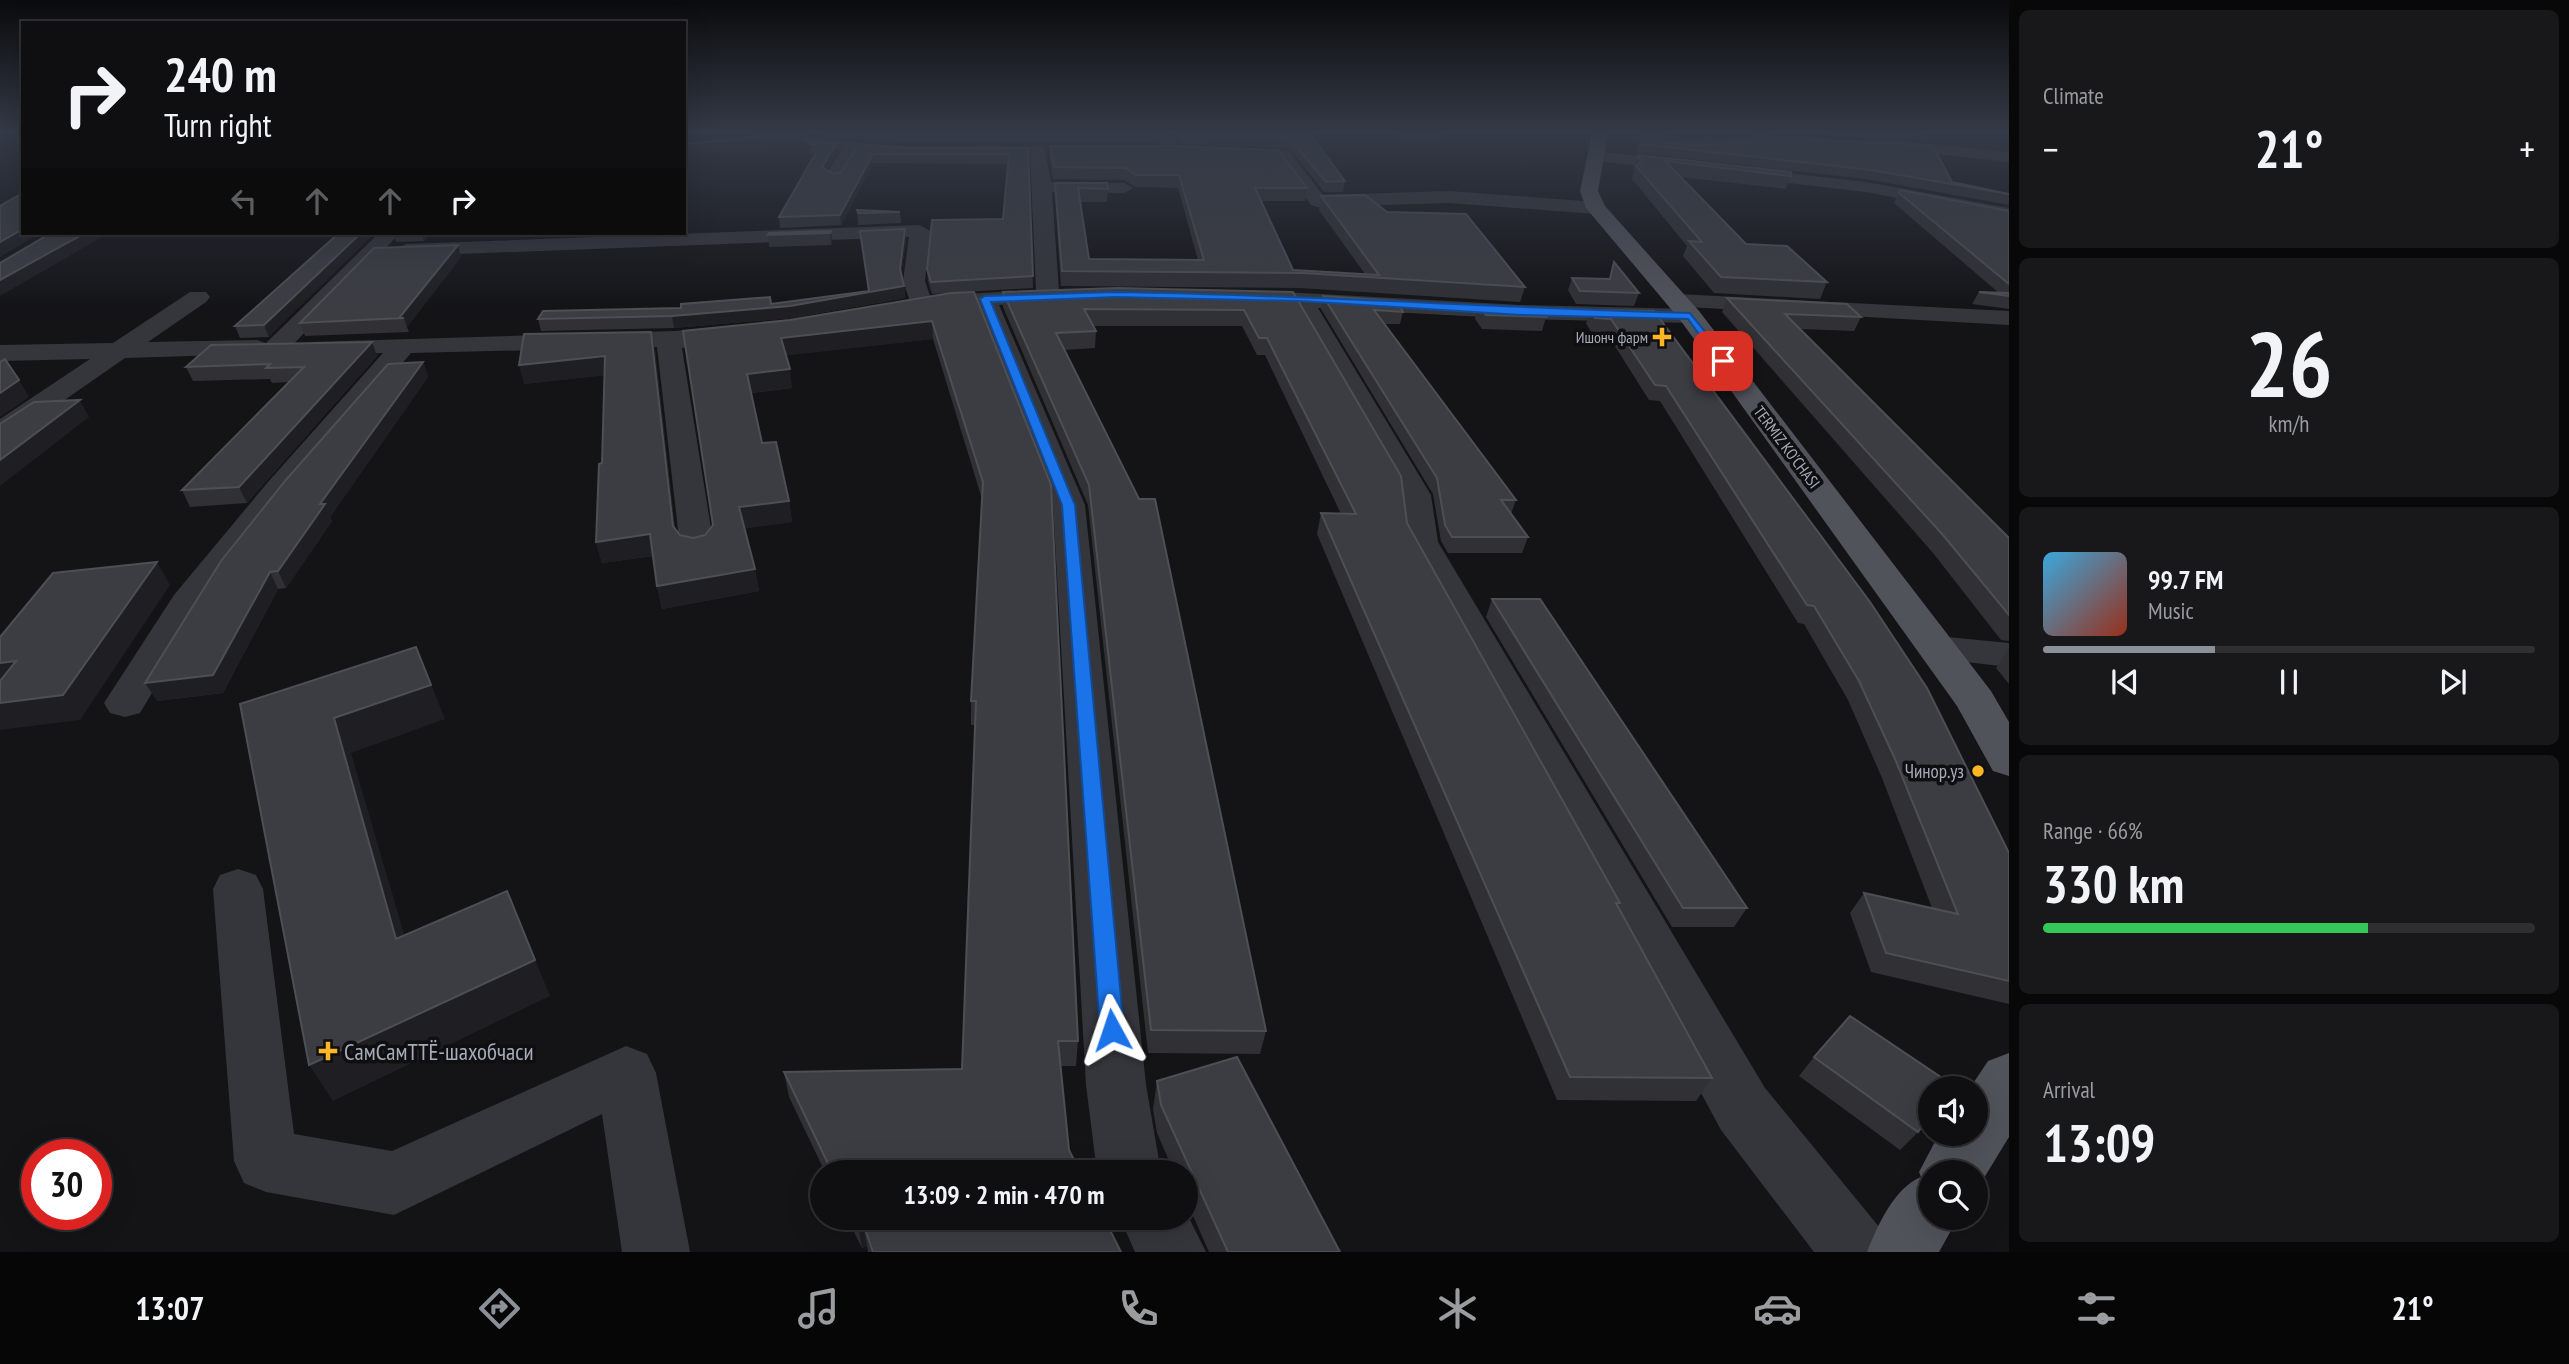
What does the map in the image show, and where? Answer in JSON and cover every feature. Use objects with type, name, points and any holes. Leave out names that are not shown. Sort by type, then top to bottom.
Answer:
[{"type":"main road","points":[[1589,191],[1596,208]]},
{"type":"main road","name":"TERMIZ KO'CHASI","points":[[1596,208],[1684,309],[1976,701],[2009,760]]},
{"type":"main road","points":[[1988,1115],[2009,1081]]},
{"type":"main road","points":[[1901,1252],[1918,1225]]},
{"type":"street","points":[[1043,191],[1048,297]]},
{"type":"street","points":[[1311,191],[1318,201],[1449,197],[1596,208]]},
{"type":"street","points":[[1889,191],[2009,214]]},
{"type":"street","points":[[371,252],[920,231],[914,281],[921,305]]},
{"type":"street","points":[[276,348],[388,235]]},
{"type":"street","points":[[895,310],[985,299],[1075,296]]},
{"type":"street","points":[[0,432],[198,297]]},
{"type":"street","points":[[1221,297],[1300,298],[1521,312],[1684,309],[2009,318]]},
{"type":"street","points":[[1300,298],[1415,495],[1421,542],[1743,1109],[1856,1252]]},
{"type":"street","points":[[985,299],[1069,505],[1116,1085],[1127,1160]]},
{"type":"street","points":[[0,353],[115,353],[674,339],[766,331]]},
{"type":"street","points":[[674,339],[668,348],[696,547]]},
{"type":"street","points":[[125,703],[187,603],[279,489],[404,345]]},
{"type":"street","points":[[1937,648],[2009,655]]},
{"type":"street","points":[[238,889],[267,1161],[394,1183],[626,1073],[656,1252]]},
{"type":"street","points":[[1160,1230],[1172,1252]]},
{"type":"building","points":[[794,191],[853,191],[840,215],[779,217]]},
{"type":"building","points":[[1006,191],[1030,191],[1033,276],[931,282],[927,269],[932,220],[1003,219]]},
{"type":"building","points":[[1056,191],[1079,191],[1089,259],[1204,260],[1184,191],[1257,191],[1293,270],[1379,275],[1321,196],[1365,195],[1387,212],[1466,214],[1525,287],[1303,273],[1062,271]]},
{"type":"building","points":[[1658,191],[1695,191],[1746,244],[1787,246],[1827,282],[1721,277],[1689,241],[1702,242]]},
{"type":"building","points":[[1907,191],[2009,211],[2009,284],[1899,193]]},
{"type":"building","points":[[21,194],[21,230],[0,242],[0,206]]},
{"type":"building","points":[[857,210],[900,212],[858,213]]},
{"type":"building","points":[[905,229],[900,269],[904,286],[790,306],[672,316],[538,319],[543,311],[681,308],[681,304],[770,297],[771,304],[869,291],[860,231]]},
{"type":"building","points":[[831,231],[830,233],[768,235],[769,233]]},
{"type":"building","points":[[48,235],[81,235],[0,280],[0,263]]},
{"type":"building","points":[[337,235],[359,235],[264,325],[235,326]]},
{"type":"building","points":[[458,245],[399,318],[404,318],[300,323],[374,248]]},
{"type":"building","points":[[1614,262],[1639,293],[1580,291],[1572,278],[1610,279]]},
{"type":"building","points":[[1117,288],[1293,292],[1401,476],[1407,523],[1620,903],[1616,903],[1712,1078],[1570,1077],[1321,513],[1356,514],[1267,338],[1259,338],[1244,310],[1084,309],[1096,331],[1056,333],[1139,499],[1155,499],[1266,1031],[1151,1030],[1089,485],[1003,292]]},
{"type":"building","points":[[974,292],[1051,485],[1078,1041],[1058,1041],[1069,1150],[1074,1160],[826,1160],[784,1072],[962,1069],[976,701],[971,701],[983,482],[932,321],[781,338],[790,369],[747,374],[762,443],[776,442],[789,501],[739,507],[755,569],[657,586],[650,534],[596,542],[599,464],[602,463],[605,356],[519,365],[524,334],[651,332],[673,526],[680,535],[693,538],[705,535],[713,525],[683,331],[790,320],[951,293]]},
{"type":"building","points":[[1979,292],[2009,293],[2009,296]]},
{"type":"building","points":[[1323,296],[1397,301],[1403,312],[1374,310],[1516,500],[1501,500],[1528,537],[1452,537],[1445,525],[1437,478]]},
{"type":"building","points":[[1727,298],[1847,304],[1861,317],[1785,314],[2009,538],[2009,615],[1943,535]]},
{"type":"building","points":[[1478,305],[1539,309],[1546,317],[1486,315]]},
{"type":"building","points":[[1590,310],[1654,311],[1870,602],[1927,688],[2009,853],[2009,981],[1886,953],[1864,893],[1958,914],[1895,759],[1859,681],[1814,606],[1807,605],[1666,386],[1655,385],[1611,319],[1595,318]]},
{"type":"building","points":[[372,342],[239,487],[182,490],[304,367],[266,368],[270,364],[186,367],[211,345]]},
{"type":"building","points":[[5,359],[19,380],[0,393],[0,362]]},
{"type":"building","points":[[423,362],[320,504],[325,504],[278,571],[270,572],[213,675],[145,683],[221,561],[285,481],[388,364]]},
{"type":"building","points":[[80,400],[0,460],[0,424],[34,402]]},
{"type":"building","points":[[157,562],[63,695],[0,703],[0,681],[16,661],[0,663],[0,637],[53,573]]},
{"type":"building","points":[[1492,599],[1540,599],[1747,908],[1683,908]]},
{"type":"building","points":[[416,647],[431,685],[334,718],[396,939],[507,891],[535,960],[309,1065],[240,704]]},
{"type":"building","points":[[1850,1016],[1939,1076],[1918,1076],[1918,1132],[1814,1057]]},
{"type":"building","points":[[1237,1057],[1340,1252],[1228,1252],[1198,1186],[1198,1160],[1186,1160],[1161,1105],[1157,1081]]},
{"type":"building","points":[[865,1230],[1110,1230],[1121,1252],[873,1252]]},
{"type":"place","name":"Ишонч фарм","points":[[1662,337]]},
{"type":"place","name":"Чинор.уз","points":[[1978,771]]},
{"type":"place","name":"СамСамТТЁ-шахобчаси","points":[[328,1051]]},
{"type":"route","points":[[1112,1030],[1069,505],[985,299],[1116,295],[1300,298],[1521,312],[1690,316],[1723,361]]}]
